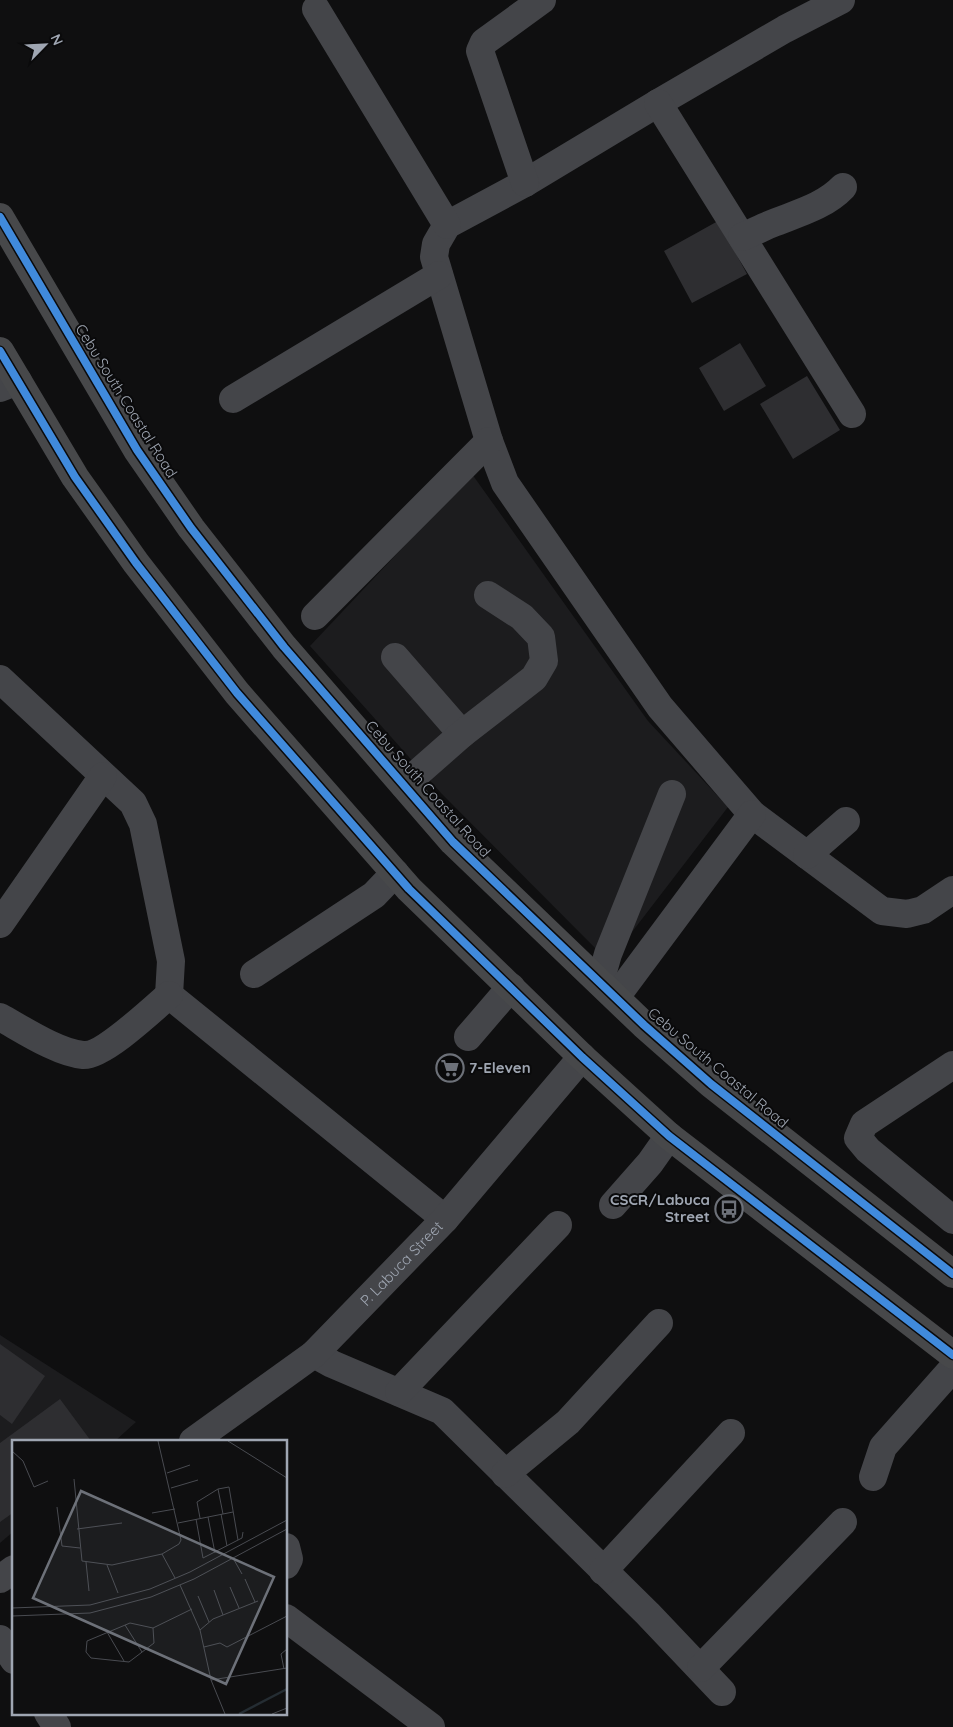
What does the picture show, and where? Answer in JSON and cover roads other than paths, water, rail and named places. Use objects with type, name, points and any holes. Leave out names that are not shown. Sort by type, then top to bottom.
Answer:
[{"type":"highway","name":"Cebu South Coastal Road","points":[[0,217],[136,450],[191,528],[284,647],[453,842],[644,1025],[710,1084],[953,1274]]},
{"type":"highway","points":[[0,351],[9,385],[136,563],[237,693],[409,889],[582,1057],[669,1136],[953,1355]]},
{"type":"street","points":[[525,183],[480,51],[484,42],[542,0]]},
{"type":"street","points":[[841,0],[785,29],[658,102],[525,183],[447,225],[436,244],[434,257],[489,441],[505,483],[660,707],[752,814],[882,911],[908,914],[923,910],[953,890]]},
{"type":"street","points":[[316,9],[447,225]]},
{"type":"street","points":[[658,102],[852,414]]},
{"type":"street","points":[[742,237],[816,206],[843,187]]},
{"type":"street","points":[[233,399],[439,275]]},
{"type":"street","points":[[315,616],[489,441]]},
{"type":"street","points":[[404,785],[462,734],[534,678],[544,661],[541,637],[522,617],[488,595]]},
{"type":"street","points":[[395,657],[462,734]]},
{"type":"street","points":[[0,679],[133,803],[143,824],[171,961],[169,995],[106,1048],[85,1056],[67,1052],[0,1017]]},
{"type":"street","points":[[0,924],[103,776]]},
{"type":"street","points":[[608,990],[608,954],[672,794]]},
{"type":"street","points":[[608,990],[752,814]]},
{"type":"street","points":[[808,855],[846,821]]},
{"type":"street","points":[[254,974],[374,894],[395,873]]},
{"type":"street","points":[[468,1037],[511,987]]},
{"type":"street","points":[[169,995],[445,1218]]},
{"type":"street","name":"P. Labuca Street","points":[[199,1439],[314,1354],[445,1218],[582,1057]]},
{"type":"street","points":[[948,1208],[868,1150],[858,1138],[864,1124],[953,1065]]},
{"type":"street","points":[[613,1205],[650,1163],[669,1136]]},
{"type":"street","points":[[399,1392],[558,1225]]},
{"type":"street","points":[[505,1474],[568,1422],[659,1323]]},
{"type":"street","points":[[314,1354],[332,1364],[442,1411],[701,1668],[722,1692]]},
{"type":"street","points":[[872,1477],[883,1447],[953,1368]]},
{"type":"street","points":[[603,1571],[731,1433]]},
{"type":"street","points":[[701,1668],[843,1522]]},
{"type":"street","points":[[0,1578],[12,1570]]},
{"type":"street","points":[[288,1620],[431,1727]]},
{"type":"street","points":[[0,1639],[12,1657]]},
{"type":"street","points":[[49,1714],[57,1727]]},
{"type":"place","name":"7-Eleven","points":[[450,1068]]},
{"type":"place","name":"CSCR/Labuca Street","points":[[729,1209]]}]
